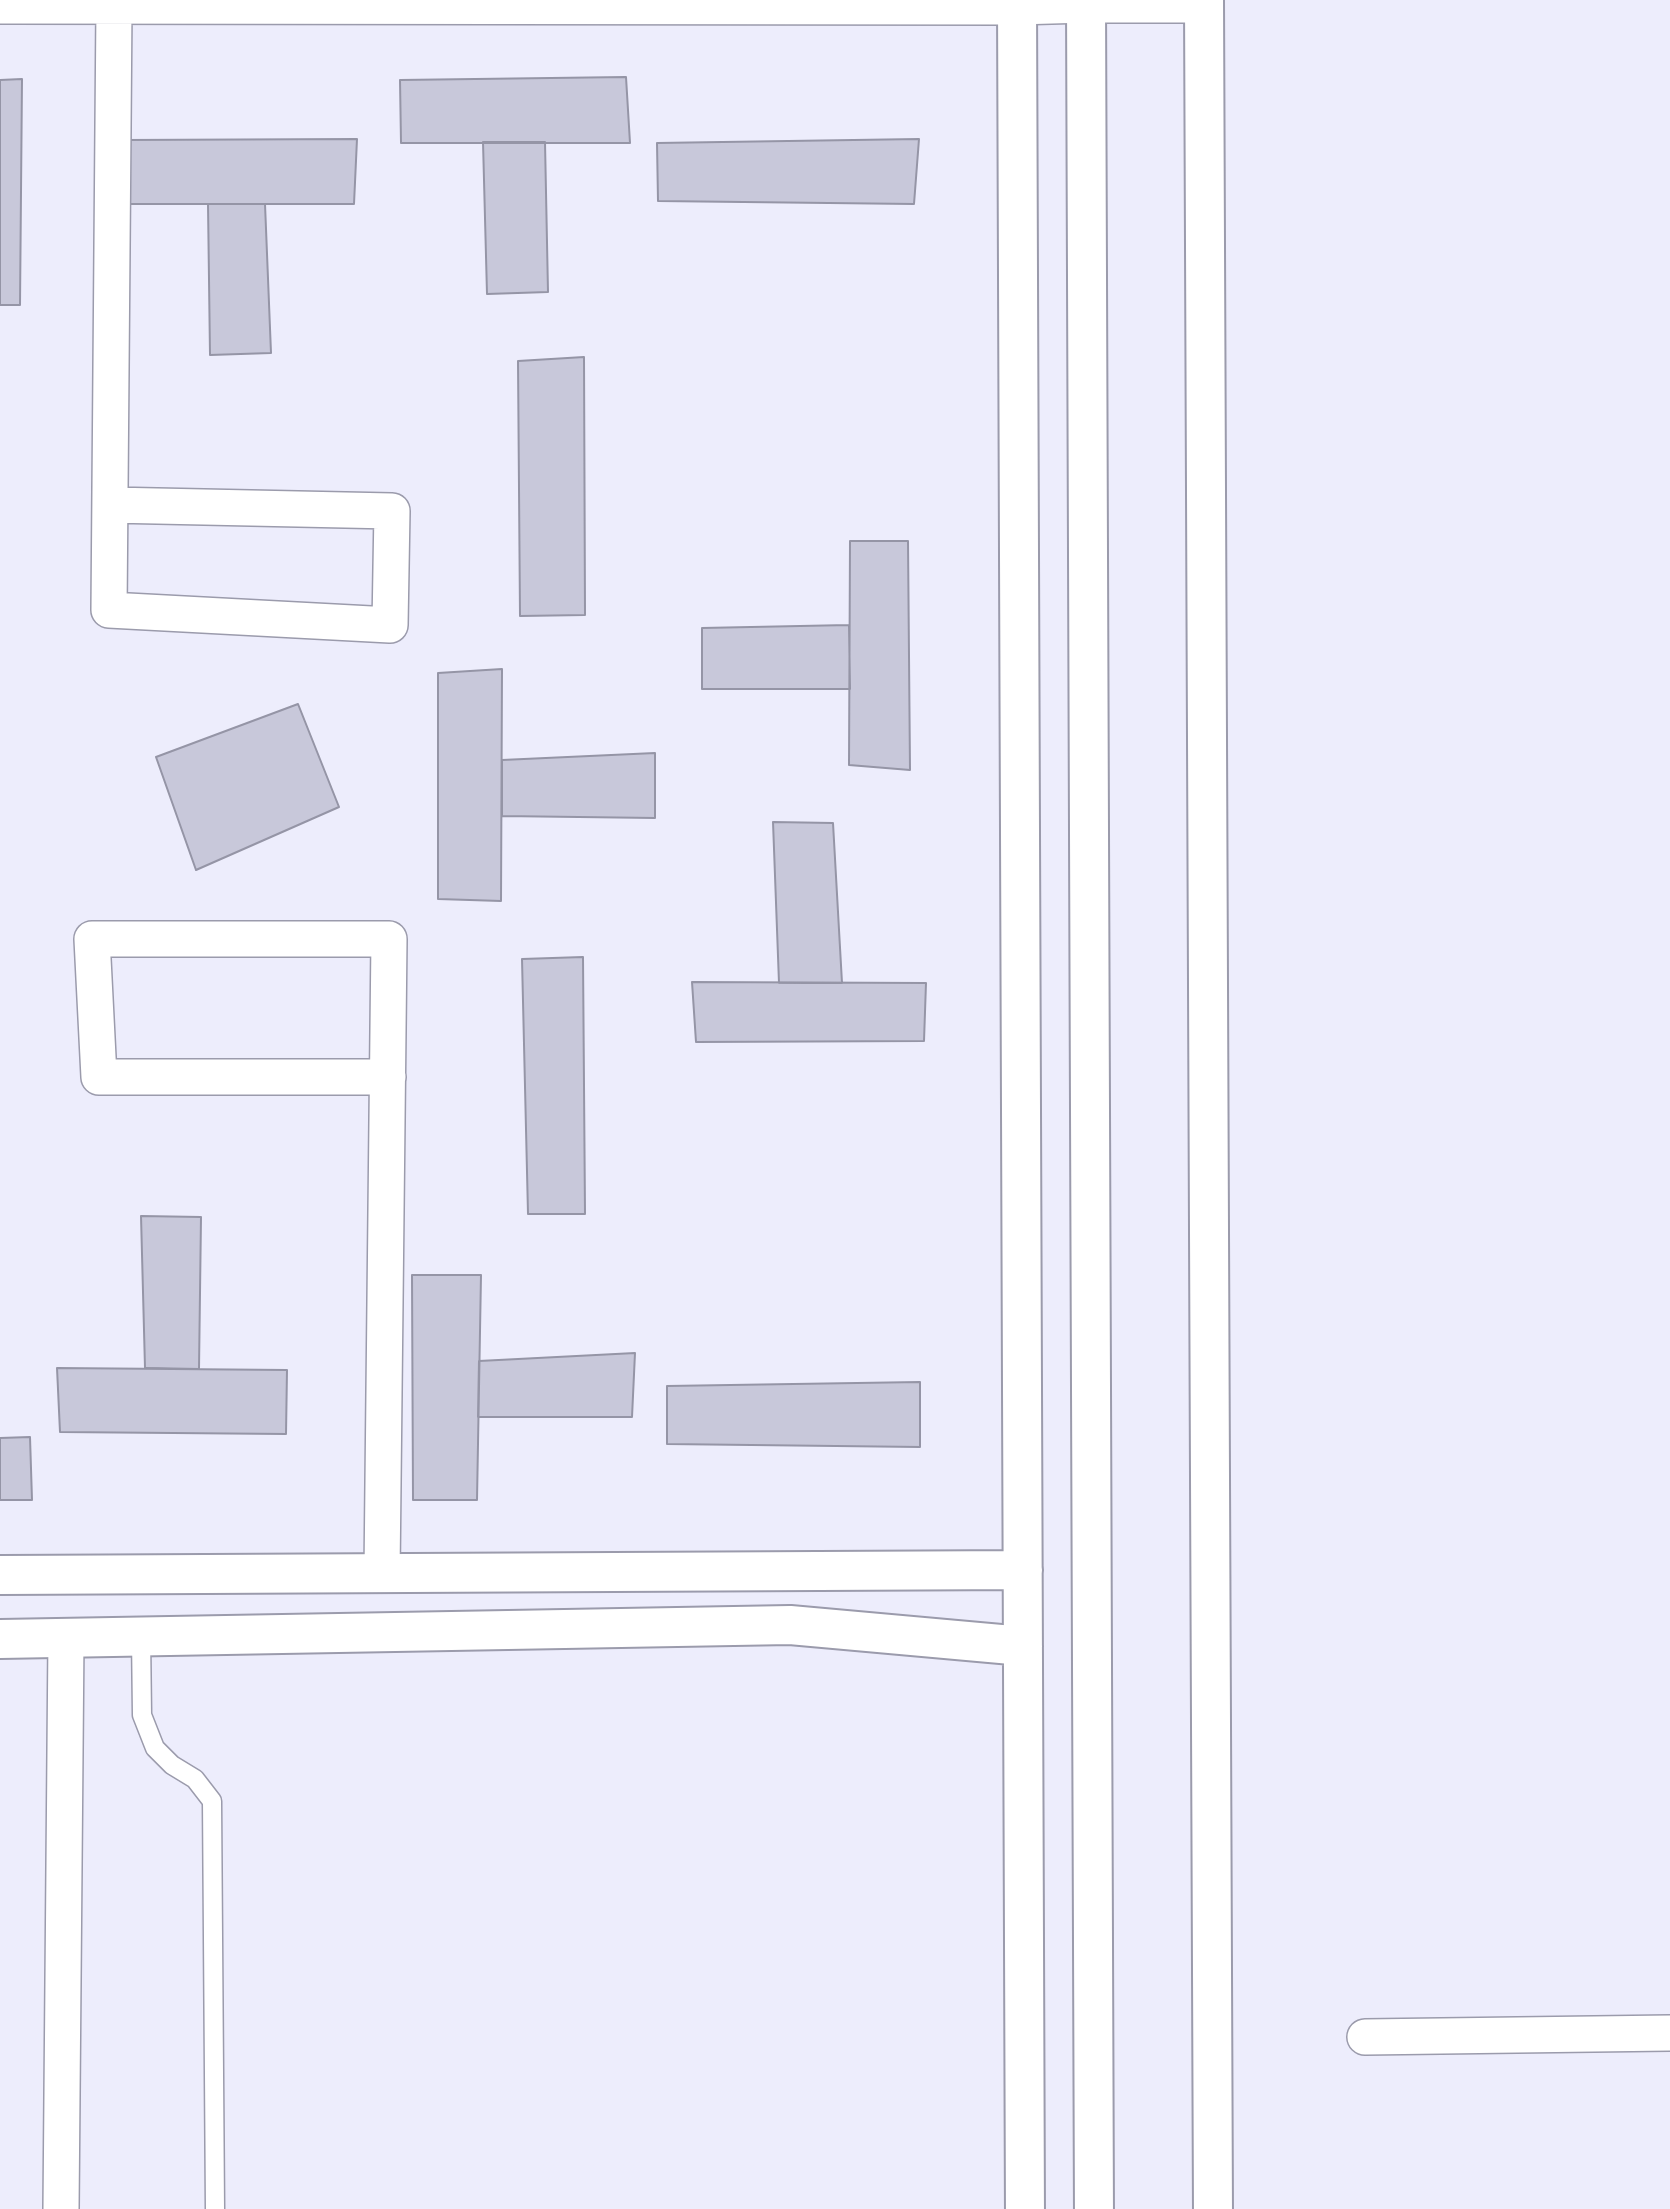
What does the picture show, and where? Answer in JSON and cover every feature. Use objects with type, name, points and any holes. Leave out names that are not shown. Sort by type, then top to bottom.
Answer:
[{"type":"main road","points":[[1086,2],[1094,2209]]},
{"type":"main road","points":[[1204,3],[1213,2209]]},
{"type":"main road","points":[[1017,4],[1026,2209]]},
{"type":"main road","points":[[0,1575],[1023,1570]]},
{"type":"main road","points":[[0,1639],[790,1625],[1023,1646]]},
{"type":"street","points":[[0,6],[1204,3]]},
{"type":"street","points":[[110,505],[393,511],[390,625],[109,610],[114,6]]},
{"type":"street","points":[[382,1573],[388,1077],[389,939],[92,939],[99,1077],[388,1077]]},
{"type":"street","points":[[61,2209],[66,1637]]},
{"type":"street","points":[[1365,2037],[1670,2033]]},
{"type":"lane","points":[[141,1636],[142,1715],[155,1748],[172,1765],[195,1779],[212,1801],[215,2209]]},
{"type":"building","points":[[626,77],[630,143],[401,143],[400,80]]},
{"type":"building","points":[[22,79],[20,305],[0,305],[0,80]]},
{"type":"building","points":[[357,139],[354,204],[128,204],[124,140]]},
{"type":"building","points":[[919,139],[914,204],[658,201],[657,143]]},
{"type":"building","points":[[483,142],[545,142],[548,292],[487,294]]},
{"type":"building","points":[[208,204],[265,204],[271,353],[210,355]]},
{"type":"building","points":[[584,357],[585,615],[520,616],[518,361]]},
{"type":"building","points":[[850,541],[908,541],[910,770],[849,765]]},
{"type":"building","points":[[849,625],[850,689],[702,689],[702,628]]},
{"type":"building","points":[[502,669],[501,901],[438,899],[438,673]]},
{"type":"building","points":[[298,704],[339,807],[196,870],[156,757]]},
{"type":"building","points":[[655,753],[655,818],[502,816],[502,760]]},
{"type":"building","points":[[773,822],[833,823],[842,983],[779,983]]},
{"type":"building","points":[[583,957],[585,1214],[528,1214],[522,959]]},
{"type":"building","points":[[692,982],[926,983],[924,1041],[696,1042]]},
{"type":"building","points":[[141,1216],[201,1217],[199,1369],[145,1368]]},
{"type":"building","points":[[412,1275],[481,1275],[477,1500],[413,1500]]},
{"type":"building","points":[[635,1353],[632,1417],[478,1417],[479,1361]]},
{"type":"building","points":[[57,1368],[287,1370],[286,1434],[60,1432]]},
{"type":"building","points":[[920,1382],[920,1447],[667,1444],[667,1386]]},
{"type":"building","points":[[30,1437],[32,1500],[0,1500],[0,1438]]}]
